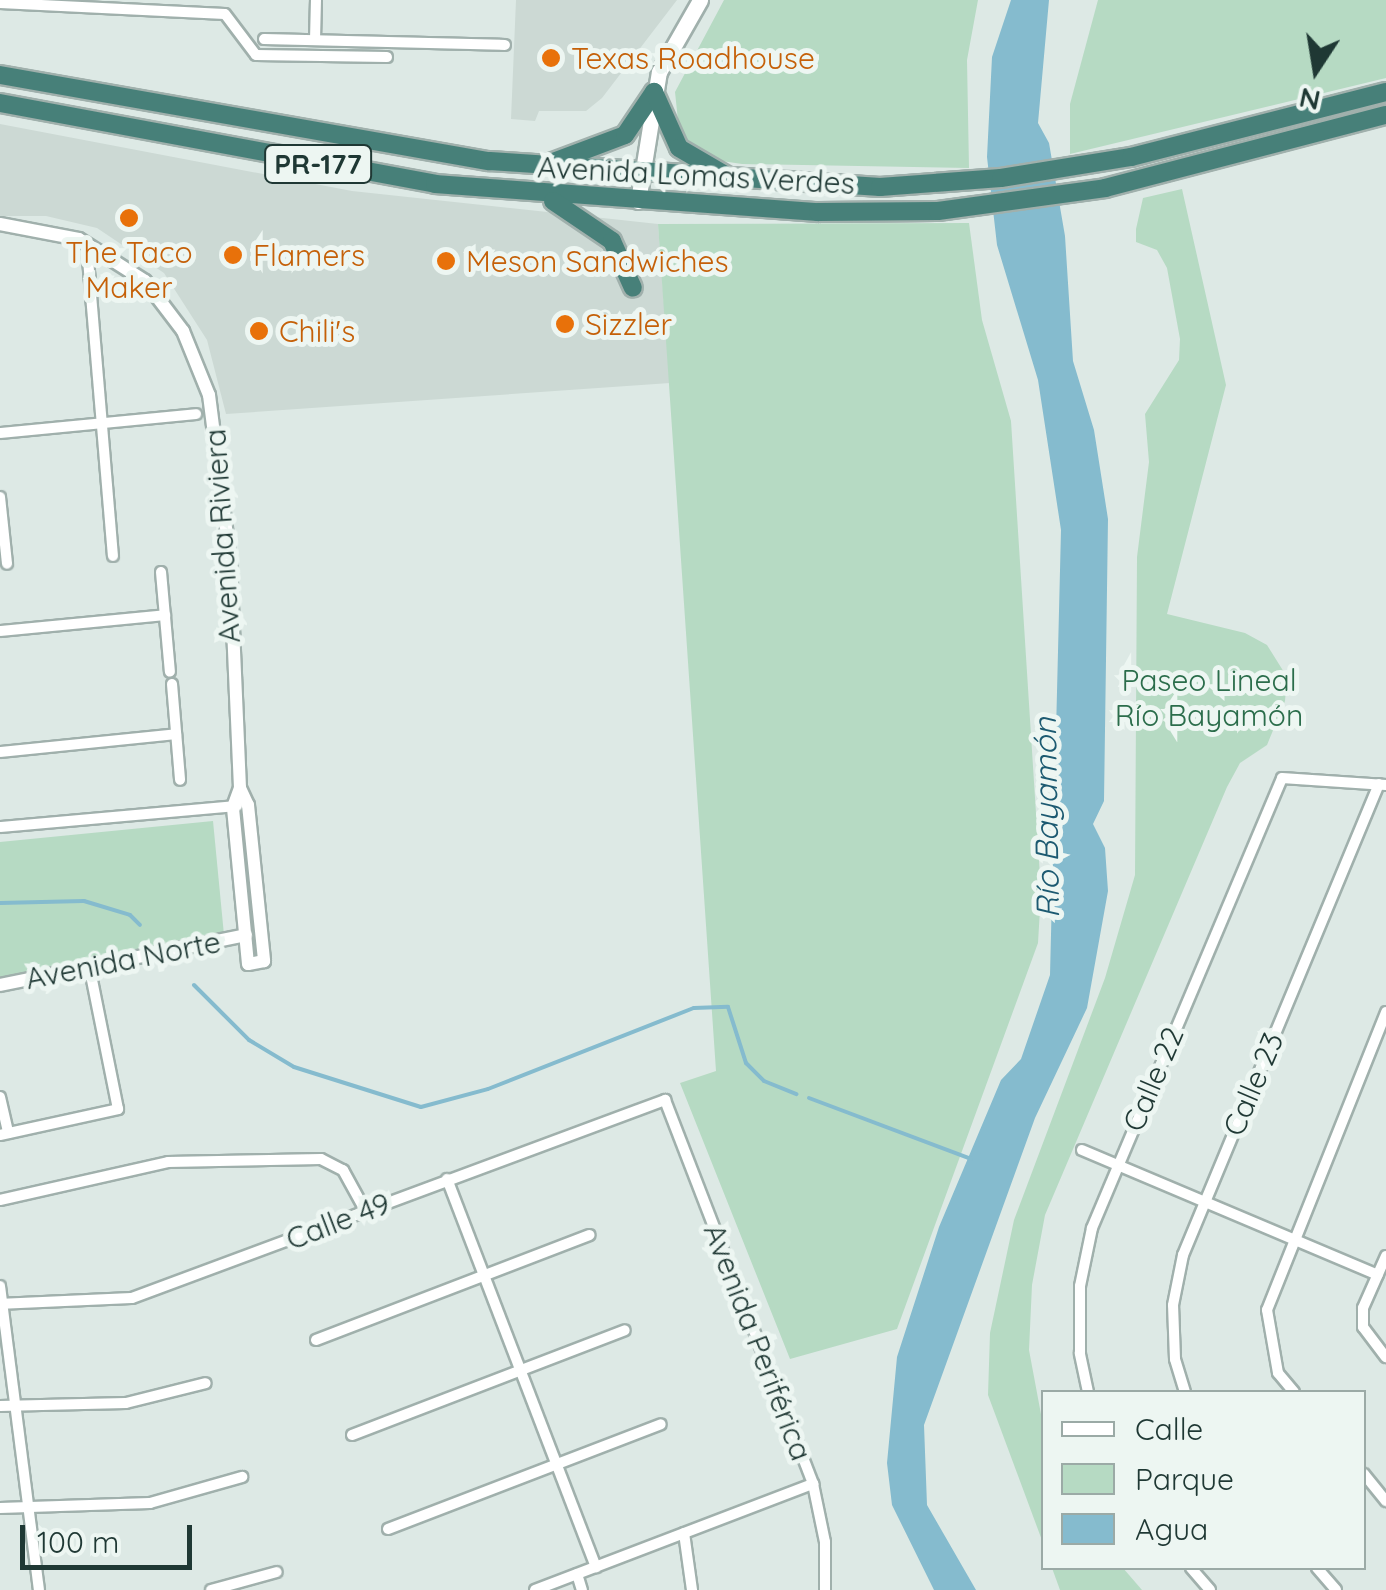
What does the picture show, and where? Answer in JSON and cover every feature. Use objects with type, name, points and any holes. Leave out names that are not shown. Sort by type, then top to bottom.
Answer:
[{"type":"highway","name":"Avenida Lomas Verdes","points":[[0,74],[374,143],[544,166],[736,181],[933,185],[1180,146],[1386,92]]},
{"type":"highway","points":[[544,166],[625,135],[654,92]]},
{"type":"highway","points":[[654,92],[679,148],[736,181]]},
{"type":"highway","name":"Avenida Lomas Verdes","points":[[0,103],[400,180],[638,202],[938,211],[1184,170],[1386,115]]},
{"type":"highway","points":[[538,195],[600,227],[632,288]]},
{"type":"main road","points":[[638,202],[654,92],[700,0]]},
{"type":"street","points":[[315,40],[316,0]]},
{"type":"street","points":[[0,3],[225,14],[256,55],[387,58]]},
{"type":"street","points":[[264,38],[505,45]]},
{"type":"street","name":"Avenida Riviera","points":[[0,224],[49,229],[102,249],[145,280],[183,330],[215,426],[230,559],[248,964]]},
{"type":"street","points":[[88,260],[114,556]]},
{"type":"street","points":[[0,433],[196,414]]},
{"type":"street","points":[[0,496],[6,564]]},
{"type":"street","points":[[162,572],[180,780]]},
{"type":"street","points":[[0,631],[165,615]]},
{"type":"street","points":[[0,752],[176,734]]},
{"type":"street","name":"Calle 22","points":[[1088,1390],[1080,1353],[1080,1286],[1092,1228],[1282,778],[1382,785]]},
{"type":"street","name":"Calle 23","points":[[1185,1390],[1176,1359],[1173,1305],[1182,1254],[1382,785]]},
{"type":"street","points":[[0,827],[241,806]]},
{"type":"street","name":"Avenida Riviera","points":[[241,806],[264,961]]},
{"type":"street","name":"Avenida Norte","points":[[0,984],[246,936]]},
{"type":"street","name":"Avenida Norte","points":[[248,964],[264,961]]},
{"type":"street","points":[[0,1097],[4,1134],[118,1108],[92,980]]},
{"type":"street","points":[[1292,1390],[1278,1373],[1267,1310],[1291,1238],[1386,1012]]},
{"type":"street","name":"Calle 49","points":[[2,1304],[132,1298],[665,1100]]},
{"type":"street","name":"Avenida Periférica","points":[[665,1100],[813,1484],[824,1542],[825,1590]]},
{"type":"street","points":[[1082,1150],[1378,1274]]},
{"type":"street","points":[[0,1200],[168,1162],[321,1160],[343,1170],[365,1210]]},
{"type":"street","points":[[447,1179],[596,1567]]},
{"type":"street","points":[[316,1340],[590,1235]]},
{"type":"street","points":[[1386,1256],[1362,1327],[1386,1356]]},
{"type":"street","points":[[0,1286],[39,1590]]},
{"type":"street","points":[[352,1435],[626,1330]]},
{"type":"street","points":[[0,1406],[126,1404],[206,1383]]},
{"type":"street","points":[[388,1529],[661,1424]]},
{"type":"street","points":[[1366,1476],[1386,1500]]},
{"type":"street","points":[[0,1508],[28,1504],[150,1503],[242,1477]]},
{"type":"street","points":[[535,1590],[813,1484]]},
{"type":"street","points":[[684,1533],[692,1590]]},
{"type":"street","points":[[1193,1570],[1210,1590]]},
{"type":"street","points":[[1318,1570],[1336,1590]]},
{"type":"street","points":[[211,1590],[277,1572]]},
{"type":"street","points":[[577,1574],[582,1590]]},
{"type":"shaded area","points":[[516,0],[677,0],[602,98],[586,111],[539,111],[535,121],[511,119]]},
{"type":"shaded area","points":[[0,124],[352,191],[658,224],[670,383],[226,414],[207,340],[164,273],[97,228],[46,216],[0,216]]},
{"type":"green space","points":[[724,0],[978,0],[967,60],[969,168],[742,164],[715,160],[692,147],[679,130],[675,92]]},
{"type":"green space","points":[[1098,0],[1386,0],[1386,78],[1070,154],[1070,104]]},
{"type":"green space","name":"Paseo Lineal Río Bayamón","points":[[1182,189],[1226,385],[1167,614],[1245,633],[1267,645],[1287,677],[1285,701],[1267,745],[1240,763],[1227,787],[1045,1215],[1032,1285],[1029,1350],[1041,1414],[1041,1538],[988,1395],[990,1333],[1014,1220],[1105,978],[1135,875],[1137,557],[1149,462],[1145,414],[1179,360],[1180,339],[1167,268],[1157,250],[1136,242],[1143,198]]},
{"type":"green space","points":[[969,223],[982,320],[1011,421],[1041,892],[1038,943],[897,1329],[790,1359],[680,1083],[716,1071],[658,224]]},
{"type":"green space","points":[[213,821],[224,935],[0,980],[0,842]]},
{"type":"green space","points":[[1053,1570],[1125,1570],[1142,1590],[1060,1590]]},
{"type":"water","points":[[1011,0],[1049,0],[1038,123],[1049,143],[1065,236],[1073,361],[1094,430],[1108,519],[1104,801],[1093,824],[1105,848],[1108,891],[1087,1008],[1035,1118],[924,1425],[927,1505],[976,1590],[934,1590],[892,1505],[887,1463],[897,1357],[939,1227],[1001,1080],[1021,1059],[1050,975],[1061,530],[1038,380],[997,245],[987,157],[992,57]]},
{"type":"waterway","points":[[0,903],[84,901],[130,915],[140,925]]},
{"type":"waterway","points":[[194,985],[249,1040],[294,1067],[421,1107],[488,1089],[694,1008],[728,1007],[746,1063],[764,1081],[797,1094]]},
{"type":"waterway","points":[[809,1098],[971,1159]]},
{"type":"place","name":"Texas Roadhouse","points":[[551,58]]},
{"type":"place","name":"The Taco Maker","points":[[129,218]]},
{"type":"place","name":"Flamers","points":[[233,255]]},
{"type":"place","name":"Meson Sandwiches","points":[[446,261]]},
{"type":"place","name":"Sizzler","points":[[565,324]]},
{"type":"place","name":"Chili's","points":[[259,331]]},
{"type":"water label","name":"Río Bayamón","points":[[1046,818]]}]
